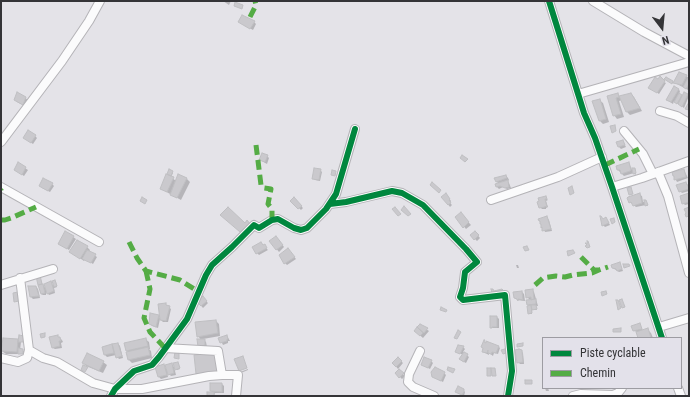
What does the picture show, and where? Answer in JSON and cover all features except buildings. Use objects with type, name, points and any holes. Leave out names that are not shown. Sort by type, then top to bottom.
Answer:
[{"type":"street","points":[[1,142],[62,61],[89,21],[100,1]]},
{"type":"street","points":[[549,1],[584,112],[602,157],[662,337]]},
{"type":"street","points":[[593,1],[644,32],[689,56]]},
{"type":"street","points":[[578,94],[689,62]]},
{"type":"street","points":[[660,111],[677,116],[689,123]]},
{"type":"street","points":[[114,393],[134,371],[152,365],[159,357],[187,319],[206,274],[212,265],[232,248],[254,225],[259,228],[272,220],[278,220],[301,230],[307,228],[330,204],[336,194],[355,128]]},
{"type":"street","points":[[624,131],[656,173],[668,196],[689,273]]},
{"type":"street","points":[[491,200],[558,177],[602,157]]},
{"type":"street","points":[[612,187],[689,161]]},
{"type":"street","points":[[1,187],[99,242]]},
{"type":"street","points":[[330,204],[346,202],[392,191],[402,193],[423,205],[466,249],[477,262],[465,272],[460,297],[463,300],[504,295],[512,371],[508,396]]},
{"type":"street","points":[[1,285],[53,268]]},
{"type":"street","points":[[1,358],[18,362],[27,358],[29,350],[20,278]]},
{"type":"street","points":[[659,327],[689,318]]},
{"type":"street","points":[[165,348],[218,351],[222,375]]},
{"type":"street","points":[[29,350],[43,358],[57,362],[93,383],[114,393],[188,379],[222,375],[238,375],[236,396]]},
{"type":"street","points":[[420,351],[409,374],[408,382],[413,387],[434,396]]},
{"type":"street","points":[[573,396],[581,394],[613,395],[618,393],[621,389]]},
{"type":"marked path","points":[[250,17],[256,5],[255,1]]},
{"type":"marked path","points":[[256,145],[261,185],[264,188],[271,189],[268,204],[272,209],[272,220]]},
{"type":"marked path","points":[[605,165],[639,149]]},
{"type":"marked path","points":[[1,220],[11,218],[36,207]]},
{"type":"marked path","points":[[129,242],[146,271],[180,280],[199,292]]},
{"type":"marked path","points":[[581,257],[594,270],[608,267]]},
{"type":"marked path","points":[[535,285],[543,278],[556,276],[565,277],[592,273],[599,270]]},
{"type":"marked path","points":[[146,271],[150,289],[144,318],[150,332],[165,348]]},
{"type":"cycle path","points":[[549,1],[584,113],[595,138],[612,187],[662,337]]},
{"type":"cycle path","points":[[111,396],[115,389],[134,371],[152,365],[159,357],[187,319],[206,275],[212,265],[254,225],[259,228],[272,220],[278,219],[294,228],[301,230],[307,228],[326,209],[336,194],[355,129]]},
{"type":"cycle path","points":[[330,204],[346,202],[392,191],[402,193],[423,205],[466,249],[477,262],[465,272],[460,297],[463,300],[505,295],[512,371],[508,396]]}]
